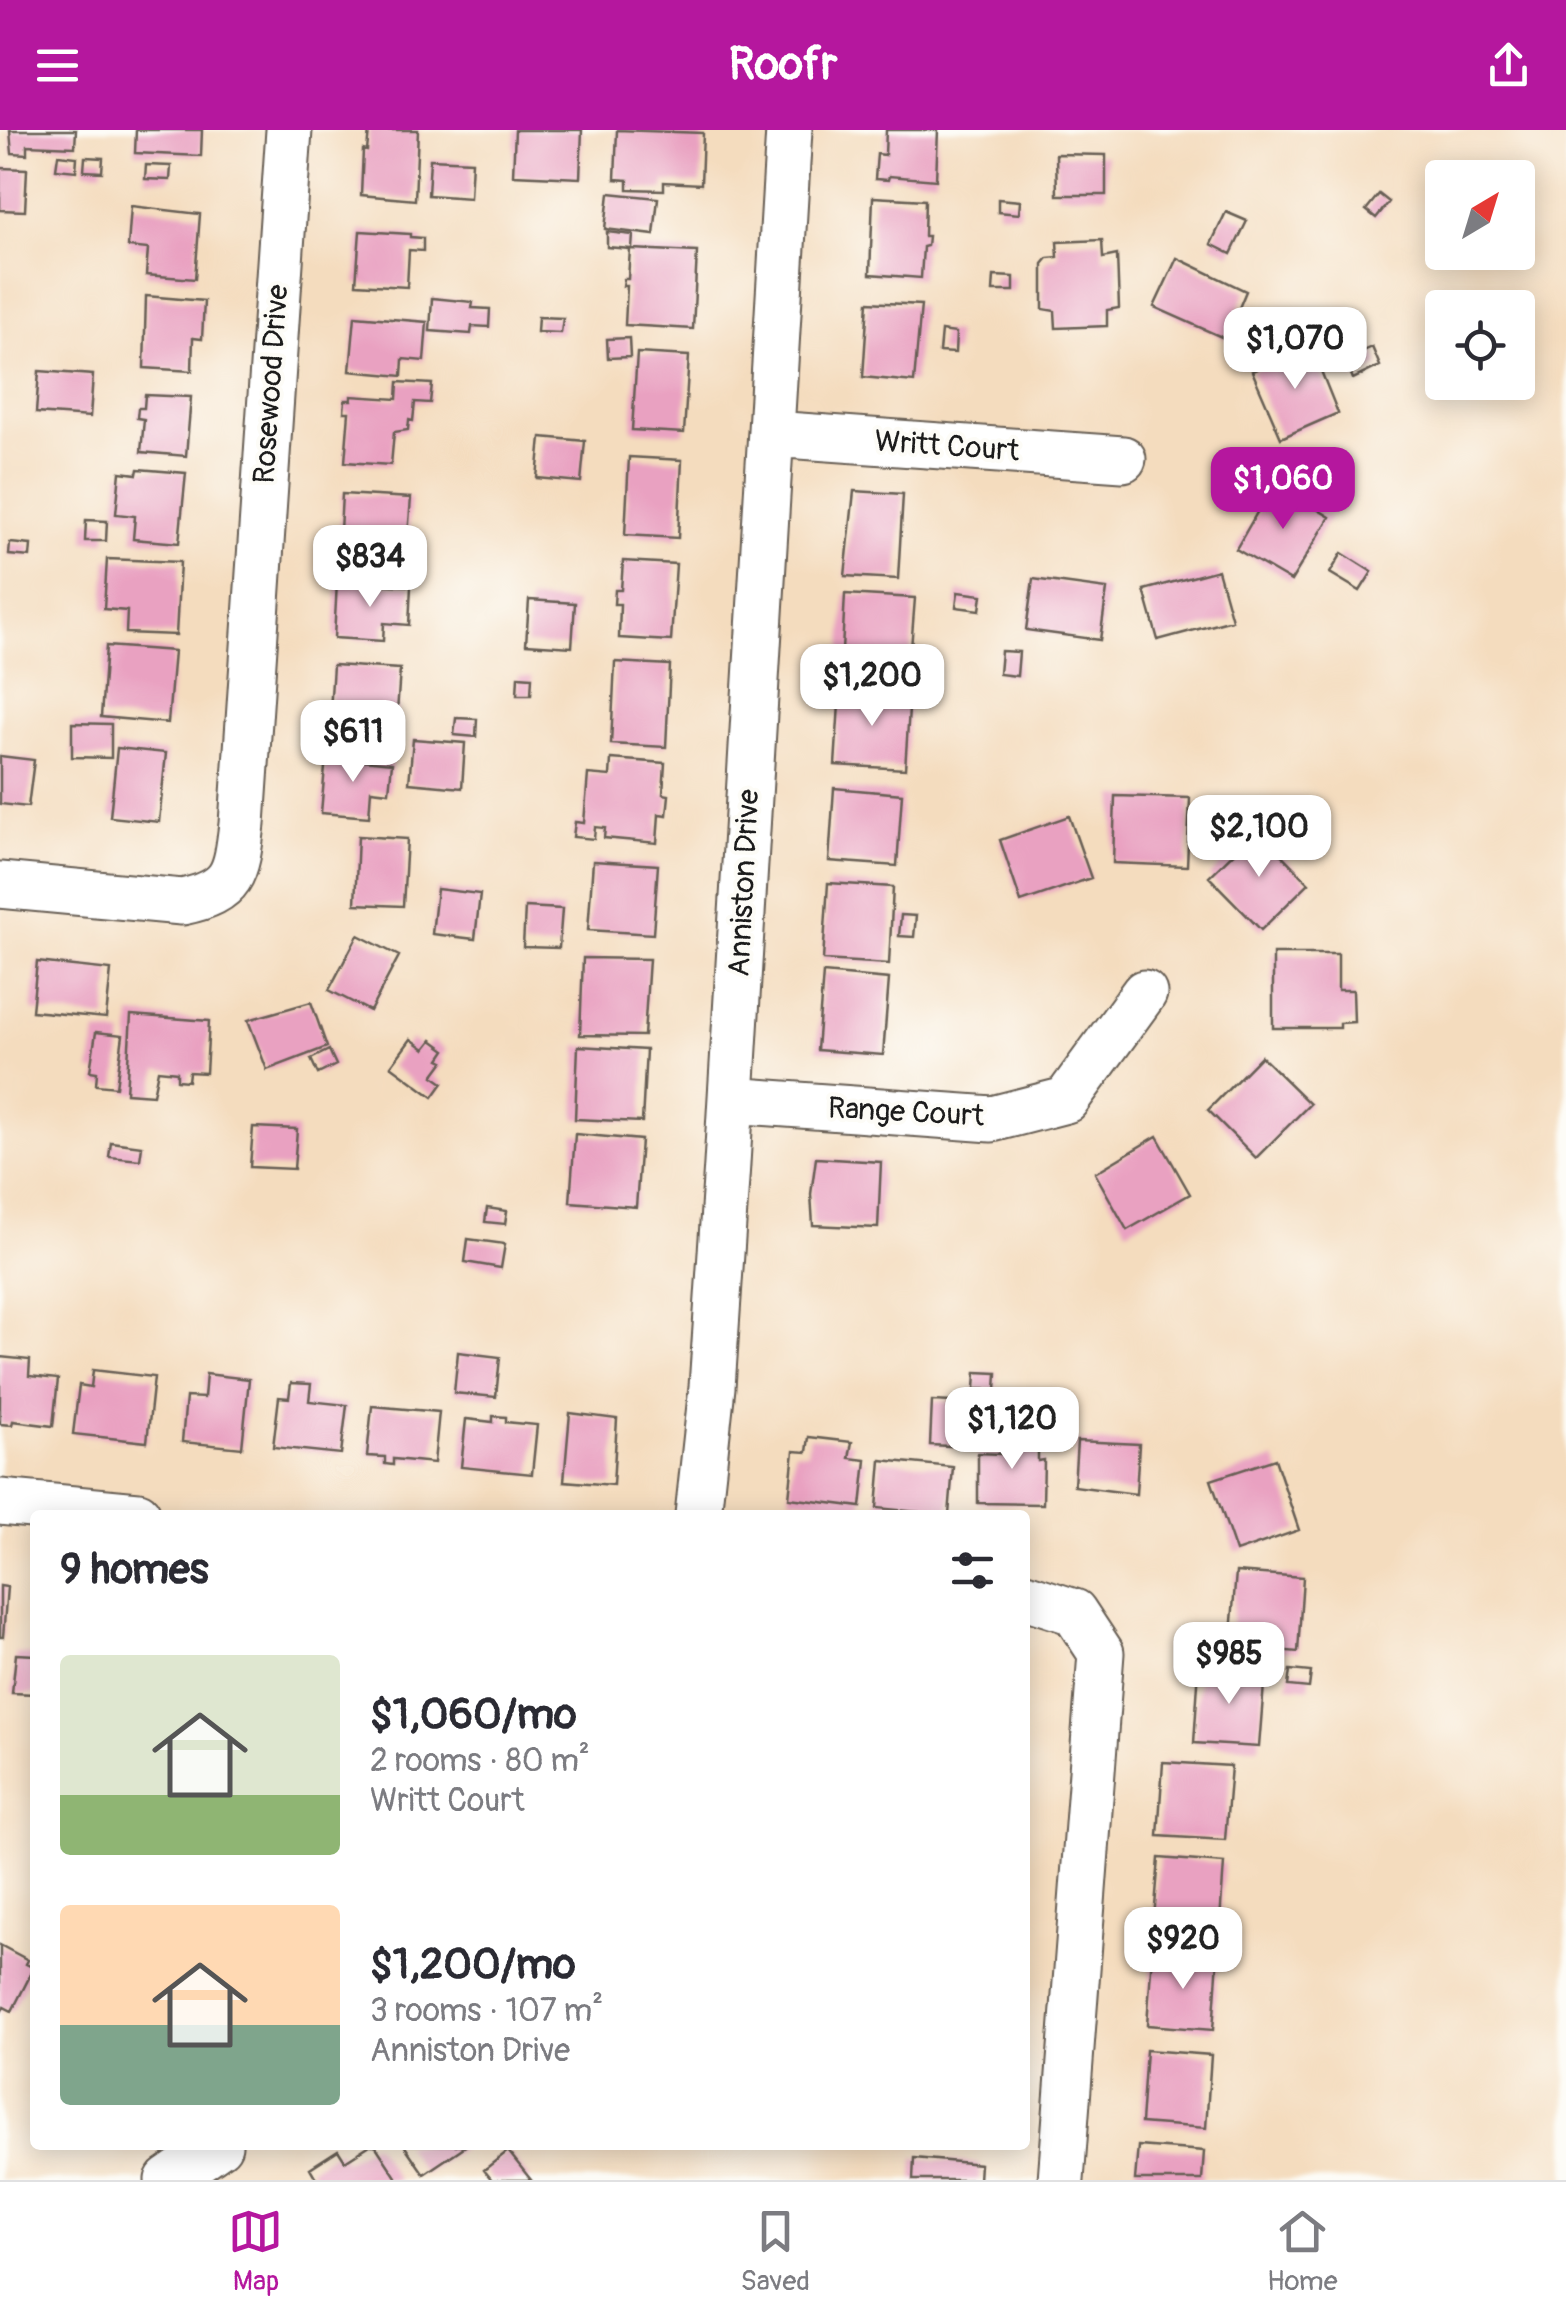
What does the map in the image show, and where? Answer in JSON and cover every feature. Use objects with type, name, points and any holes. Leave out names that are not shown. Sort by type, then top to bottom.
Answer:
[{"type":"street","name":"Rosewood Drive","points":[[0,885],[182,902],[212,896],[230,876],[242,824],[288,130]]},
{"type":"street","name":"Anniston Drive","points":[[699,1510],[712,1387],[731,1100],[789,130]]},
{"type":"street","name":"Writt Court","points":[[772,434],[1123,459]]},
{"type":"street","name":"Range Court","points":[[731,1100],[992,1119],[1066,1100],[1144,992]]},
{"type":"street","points":[[0,1502],[85,1510]]},
{"type":"street","points":[[1030,1597],[1074,1612],[1101,1653],[1061,2180]]},
{"type":"street","points":[[168,2180],[212,2150]]},
{"type":"building","points":[[10,130],[76,130],[75,147],[27,145],[27,154],[12,153]]},
{"type":"building","points":[[136,130],[202,130],[201,156],[135,153]]},
{"type":"building","points":[[369,130],[418,130],[415,200],[361,195],[363,150],[367,151]]},
{"type":"building","points":[[515,130],[582,130],[580,178],[513,175]]},
{"type":"building","points":[[617,130],[703,133],[701,184],[664,182],[664,190],[628,189],[628,180],[615,179]]},
{"type":"building","points":[[886,130],[938,130],[936,180],[889,176],[888,180],[875,179],[877,154],[885,155]]},
{"type":"building","points":[[1056,154],[1106,155],[1106,195],[1057,195]]},
{"type":"building","points":[[58,155],[77,157],[76,171],[56,169]]},
{"type":"building","points":[[85,157],[103,158],[102,172],[84,171]]},
{"type":"building","points":[[430,159],[472,161],[470,198],[428,195]]},
{"type":"building","points":[[146,165],[171,166],[170,180],[145,179]]},
{"type":"building","points":[[0,168],[27,169],[25,211],[0,210]]},
{"type":"building","points":[[609,193],[658,198],[654,235],[605,229]]},
{"type":"building","points":[[1379,194],[1389,202],[1376,218],[1366,210]]},
{"type":"building","points":[[873,197],[925,200],[924,236],[928,236],[927,246],[923,247],[921,278],[870,274]]},
{"type":"building","points":[[998,199],[1020,201],[1019,214],[998,212]]},
{"type":"building","points":[[131,206],[200,214],[195,279],[146,275],[148,249],[128,247]]},
{"type":"building","points":[[1226,212],[1247,221],[1231,254],[1211,244]]},
{"type":"building","points":[[360,231],[423,238],[423,251],[409,250],[407,287],[356,284]]},
{"type":"building","points":[[607,232],[633,235],[632,249],[697,252],[693,329],[625,325],[627,286],[623,286],[624,279],[628,279],[630,249],[607,247]]},
{"type":"building","points":[[1102,240],[1103,258],[1117,255],[1119,308],[1107,310],[1107,326],[1056,328],[1055,311],[1043,309],[1043,264],[1048,258],[1058,257],[1057,242]]},
{"type":"building","points":[[1177,258],[1246,291],[1226,339],[1154,307]]},
{"type":"building","points":[[994,276],[1014,277],[1014,291],[993,291]]},
{"type":"building","points":[[146,296],[204,301],[202,339],[193,338],[192,371],[144,368]]},
{"type":"building","points":[[432,298],[473,302],[472,308],[490,309],[489,327],[472,326],[471,334],[430,331]]},
{"type":"building","points":[[868,302],[921,305],[914,382],[863,377]]},
{"type":"building","points":[[355,316],[427,322],[424,361],[403,359],[402,376],[350,371]]},
{"type":"building","points":[[538,317],[563,318],[561,333],[537,332]]},
{"type":"building","points":[[941,331],[956,333],[955,353],[939,352]]},
{"type":"building","points":[[629,338],[630,357],[608,358],[607,339]]},
{"type":"building","points":[[1311,346],[1338,413],[1281,438],[1252,371]]},
{"type":"building","points":[[1372,347],[1380,366],[1353,379],[1345,359]]},
{"type":"building","points":[[637,353],[689,356],[684,433],[632,430]]},
{"type":"building","points":[[39,371],[93,375],[90,417],[36,413]]},
{"type":"building","points":[[398,382],[432,384],[430,403],[415,402],[408,430],[394,432],[391,465],[345,462],[349,412],[344,412],[345,400],[351,400],[351,396],[397,399]]},
{"type":"building","points":[[145,395],[191,397],[186,456],[141,452],[144,419],[137,418],[138,408],[144,408]]},
{"type":"building","points":[[541,437],[585,441],[581,482],[537,478]]},
{"type":"building","points":[[629,457],[682,460],[678,538],[625,535]]},
{"type":"building","points":[[138,469],[186,473],[179,543],[133,539],[135,516],[116,514],[120,472],[137,474]]},
{"type":"building","points":[[1274,483],[1330,517],[1291,581],[1236,549]]},
{"type":"building","points":[[854,491],[903,494],[898,579],[845,576]]},
{"type":"building","points":[[342,494],[411,498],[408,535],[391,534],[390,552],[339,549]]},
{"type":"building","points":[[86,520],[107,521],[106,541],[85,541]]},
{"type":"building","points":[[10,543],[31,545],[30,557],[9,555]]},
{"type":"building","points":[[1342,553],[1372,572],[1360,591],[1330,573]]},
{"type":"building","points":[[107,559],[180,562],[176,635],[126,633],[127,611],[104,609]]},
{"type":"building","points":[[623,561],[676,564],[671,641],[619,638],[620,604],[614,604],[615,590],[621,590]]},
{"type":"building","points":[[1218,570],[1232,620],[1158,640],[1144,590]]},
{"type":"building","points":[[1033,579],[1107,589],[1100,640],[1026,630]]},
{"type":"building","points":[[337,582],[411,586],[409,625],[384,623],[383,641],[334,638]]},
{"type":"building","points":[[958,592],[982,595],[980,610],[956,607]]},
{"type":"building","points":[[845,594],[915,598],[909,674],[841,669]]},
{"type":"building","points":[[529,600],[575,603],[572,647],[526,644]]},
{"type":"building","points":[[106,646],[174,651],[168,723],[101,717]]},
{"type":"building","points":[[1001,651],[1019,652],[1017,676],[999,674]]},
{"type":"building","points":[[615,662],[670,665],[666,747],[611,744]]},
{"type":"building","points":[[333,665],[400,669],[397,713],[380,711],[379,730],[329,727]]},
{"type":"building","points":[[518,676],[532,677],[531,695],[517,695]]},
{"type":"building","points":[[840,689],[910,694],[905,769],[835,765]]},
{"type":"building","points":[[456,718],[477,719],[476,737],[454,735]]},
{"type":"building","points":[[72,723],[111,724],[111,758],[72,757]]},
{"type":"building","points":[[413,739],[465,743],[462,788],[409,783]]},
{"type":"building","points":[[117,748],[166,753],[159,822],[110,817]]},
{"type":"building","points":[[0,756],[34,760],[28,807],[0,804]]},
{"type":"building","points":[[326,756],[392,763],[389,792],[371,790],[369,817],[321,813]]},
{"type":"building","points":[[611,759],[665,763],[663,794],[669,795],[667,815],[659,814],[657,843],[604,838],[605,828],[595,827],[594,839],[573,837],[575,822],[584,823],[588,774],[610,776]]},
{"type":"building","points":[[834,788],[902,794],[897,866],[829,861]]},
{"type":"building","points":[[1115,796],[1190,798],[1187,866],[1113,863]]},
{"type":"building","points":[[1069,816],[1091,878],[1021,902],[1000,840]]},
{"type":"building","points":[[1257,830],[1309,883],[1261,930],[1209,877]]},
{"type":"building","points":[[358,836],[407,839],[403,906],[355,904]]},
{"type":"building","points":[[593,861],[658,865],[653,934],[588,930]]},
{"type":"building","points":[[828,883],[893,887],[889,964],[823,960]]},
{"type":"building","points":[[437,889],[480,894],[475,939],[432,934]]},
{"type":"building","points":[[525,907],[562,909],[559,948],[523,947]]},
{"type":"building","points":[[901,915],[916,916],[914,937],[899,936]]},
{"type":"building","points":[[358,935],[399,956],[370,1011],[329,990]]},
{"type":"building","points":[[1273,954],[1338,954],[1338,990],[1353,990],[1354,1022],[1340,1023],[1340,1028],[1273,1028]]},
{"type":"building","points":[[583,958],[649,959],[644,1036],[580,1035]]},
{"type":"building","points":[[37,962],[111,970],[106,1018],[32,1011]]},
{"type":"building","points":[[823,973],[889,979],[883,1055],[817,1050]]},
{"type":"building","points":[[311,1002],[327,1047],[267,1070],[248,1020]]},
{"type":"building","points":[[131,1015],[209,1021],[206,1073],[189,1072],[188,1081],[177,1080],[177,1072],[158,1070],[153,1095],[126,1093]]},
{"type":"building","points":[[96,1032],[123,1035],[116,1087],[96,1085],[97,1072],[90,1071]]},
{"type":"building","points":[[411,1039],[425,1049],[432,1040],[446,1050],[440,1059],[444,1061],[433,1076],[443,1083],[433,1097],[391,1066]]},
{"type":"building","points":[[578,1046],[646,1050],[642,1122],[575,1119]]},
{"type":"building","points":[[329,1050],[336,1065],[318,1074],[311,1059]]},
{"type":"building","points":[[1261,1056],[1310,1104],[1256,1158],[1208,1110]]},
{"type":"building","points":[[253,1127],[297,1129],[294,1169],[250,1167]]},
{"type":"building","points":[[575,1134],[641,1140],[636,1207],[570,1202]]},
{"type":"building","points":[[1157,1136],[1190,1194],[1127,1230],[1095,1173]]},
{"type":"building","points":[[111,1142],[142,1146],[140,1160],[109,1157]]},
{"type":"building","points":[[816,1158],[881,1162],[878,1228],[813,1225],[811,1194]]},
{"type":"building","points":[[487,1208],[507,1211],[505,1224],[485,1222]]},
{"type":"building","points":[[468,1239],[505,1244],[501,1268],[465,1262]]},
{"type":"building","points":[[458,1352],[500,1357],[496,1397],[454,1393]]},
{"type":"building","points":[[0,1357],[30,1360],[29,1376],[58,1379],[53,1426],[13,1421],[12,1425],[0,1424]]},
{"type":"building","points":[[93,1370],[154,1377],[147,1442],[73,1434],[79,1385],[91,1387]]},
{"type":"building","points":[[976,1372],[997,1373],[996,1390],[975,1389]]},
{"type":"building","points":[[206,1374],[249,1379],[242,1448],[182,1442],[186,1397],[204,1398]]},
{"type":"building","points":[[291,1383],[311,1384],[309,1401],[347,1405],[341,1454],[273,1447],[279,1397],[289,1398]]},
{"type":"building","points":[[932,1401],[972,1403],[970,1447],[930,1445]]},
{"type":"building","points":[[372,1406],[439,1412],[434,1463],[393,1459],[393,1465],[385,1464],[385,1457],[367,1456]]},
{"type":"building","points":[[570,1413],[617,1419],[613,1485],[564,1481]]},
{"type":"building","points":[[493,1416],[506,1417],[506,1422],[537,1425],[532,1474],[461,1467],[466,1419],[493,1422]]},
{"type":"building","points":[[1001,1432],[1038,1435],[1038,1461],[1044,1460],[1043,1504],[978,1503],[978,1453],[1001,1454]]},
{"type":"building","points":[[809,1437],[852,1442],[849,1458],[866,1460],[861,1507],[789,1498],[794,1451],[807,1452]]},
{"type":"building","points":[[1077,1441],[1139,1444],[1136,1494],[1074,1486]]},
{"type":"building","points":[[1275,1459],[1299,1530],[1236,1552],[1211,1480]]},
{"type":"building","points":[[881,1460],[953,1467],[949,1510],[877,1508]]},
{"type":"building","points":[[1236,1572],[1303,1577],[1298,1652],[1230,1646]]},
{"type":"building","points":[[0,1586],[7,1587],[3,1637],[0,1637]]},
{"type":"building","points":[[16,1654],[30,1655],[30,1694],[12,1693]]},
{"type":"building","points":[[1199,1668],[1265,1672],[1259,1747],[1194,1743]]},
{"type":"building","points":[[1290,1670],[1311,1672],[1309,1688],[1288,1686]]},
{"type":"building","points":[[1163,1762],[1231,1766],[1225,1840],[1158,1836]]},
{"type":"building","points":[[1159,1858],[1224,1863],[1219,1936],[1153,1931]]},
{"type":"building","points":[[0,1945],[28,1960],[30,1976],[12,2011],[4,2007],[0,2014]]},
{"type":"building","points":[[1152,1955],[1218,1959],[1213,2030],[1147,2025]]},
{"type":"building","points":[[1146,2050],[1211,2055],[1206,2128],[1141,2123]]},
{"type":"building","points":[[1138,2146],[1204,2151],[1202,2180],[1135,2180]]},
{"type":"building","points":[[338,2150],[345,2161],[362,2150],[378,2150],[398,2180],[317,2180],[310,2168]]},
{"type":"building","points":[[407,2150],[460,2150],[424,2174]]},
{"type":"building","points":[[508,2151],[531,2180],[492,2180],[484,2170]]},
{"type":"building","points":[[914,2158],[980,2164],[979,2180],[913,2180]]}]
